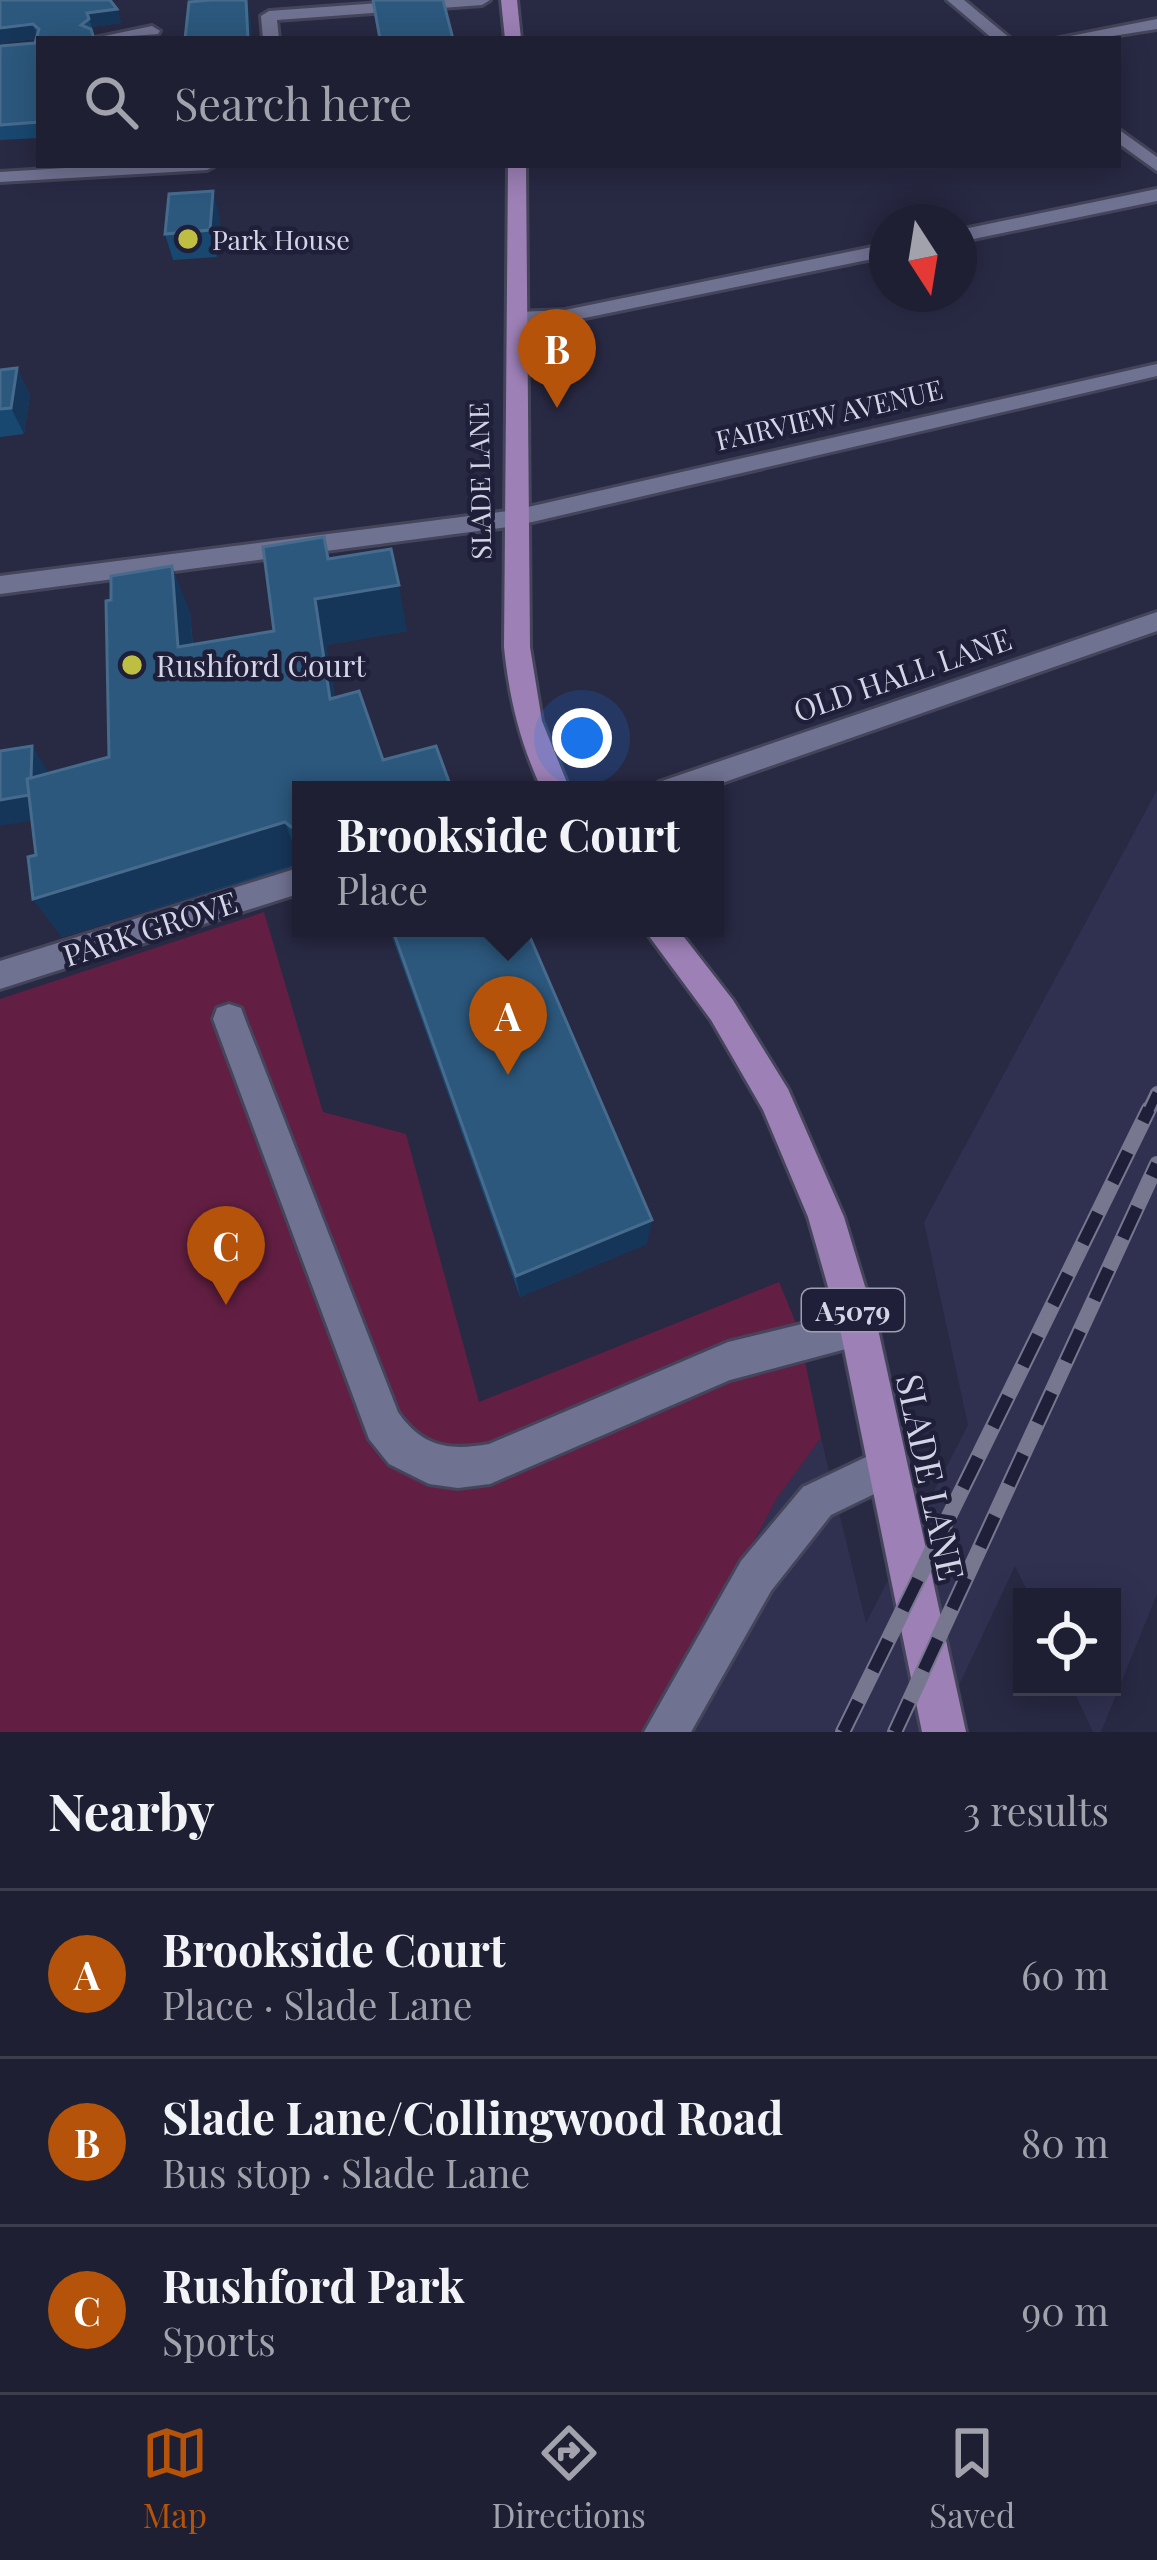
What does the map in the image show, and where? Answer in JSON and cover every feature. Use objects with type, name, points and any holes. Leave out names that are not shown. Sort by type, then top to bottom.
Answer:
[{"type":"main road","points":[[509,0],[513,36]]},
{"type":"main road","name":"SLADE LANE","points":[[518,168],[515,518],[524,708],[537,756],[551,781]]},
{"type":"main road","name":"SLADE LANE","points":[[666,937],[722,1010],[776,1100],[826,1217],[859,1329],[944,1732]]},
{"type":"street","points":[[271,36],[269,16],[356,17],[482,0]]},
{"type":"street","points":[[955,0],[1000,36]]},
{"type":"street","points":[[1081,36],[1157,23]]},
{"type":"street","points":[[114,36],[152,29]]},
{"type":"street","points":[[1121,136],[1157,166]]},
{"type":"street","points":[[0,177],[122,168]]},
{"type":"street","points":[[977,232],[1157,195]]},
{"type":"street","points":[[518,318],[565,316],[869,254]]},
{"type":"street","name":"FAIRVIEW AVENUE","points":[[0,585],[515,518],[1157,370]]},
{"type":"street","name":"OLD HALL LANE","points":[[695,781],[1157,621]]},
{"type":"street","name":"PARK GROVE","points":[[0,975],[292,883]]},
{"type":"street","points":[[229,1019],[383,1425],[406,1455],[459,1472],[490,1464],[728,1361],[859,1329]]},
{"type":"street","points":[[666,1732],[756,1576],[817,1501],[885,1468]]},
{"type":"shaded area","points":[[1157,790],[1157,1594],[1121,1683],[1121,1588],[1026,1588],[1015,1566],[937,1732],[652,1732],[777,1498],[821,1438],[866,1623],[968,1425],[924,1222]]},
{"type":"shaded area","points":[[264,912],[323,1112],[406,1134],[479,1402],[779,1282],[798,1328],[821,1438],[777,1498],[652,1732],[0,1732],[0,999]]},
{"type":"shaded area","points":[[1076,1696],[1116,1696],[1101,1732],[1093,1732]]},
{"type":"building","points":[[0,0],[110,0],[117,9],[87,13],[89,19],[81,25],[91,29],[93,36],[37,36],[39,29],[33,24],[0,28]]},
{"type":"building","points":[[246,0],[248,36],[185,36],[189,2]]},
{"type":"building","points":[[373,0],[443,0],[452,36],[379,36]]},
{"type":"building","points":[[36,40],[36,122],[0,125],[0,46]]},
{"type":"building","points":[[213,191],[210,230],[165,234],[169,194]]},
{"type":"building","points":[[17,368],[11,408],[0,409],[0,370]]},
{"type":"building","points":[[324,537],[328,559],[391,549],[399,585],[315,599],[330,699],[359,691],[383,760],[436,746],[449,781],[292,781],[292,827],[285,822],[33,899],[28,857],[36,855],[27,779],[109,757],[106,601],[111,600],[111,576],[172,566],[178,647],[274,631],[263,547]]},
{"type":"building","points":[[32,746],[29,795],[0,800],[0,751]]},
{"type":"building","points":[[395,937],[530,937],[652,1220],[516,1276]]},
{"type":"railway","points":[[1148,1112],[1157,1093]]},
{"type":"railway","points":[[843,1732],[1149,1109]]},
{"type":"railway","points":[[895,1732],[1157,1164]]},
{"type":"place","name":"Park House","points":[[188,239]]},
{"type":"place","name":"Slade Lane/Collingwood Road","points":[[557,408]]},
{"type":"place","name":"Rushford Court","points":[[132,665]]},
{"type":"place","name":"Brookside Court","points":[[508,1075]]},
{"type":"place","name":"Rushford Park","points":[[226,1305]]}]
